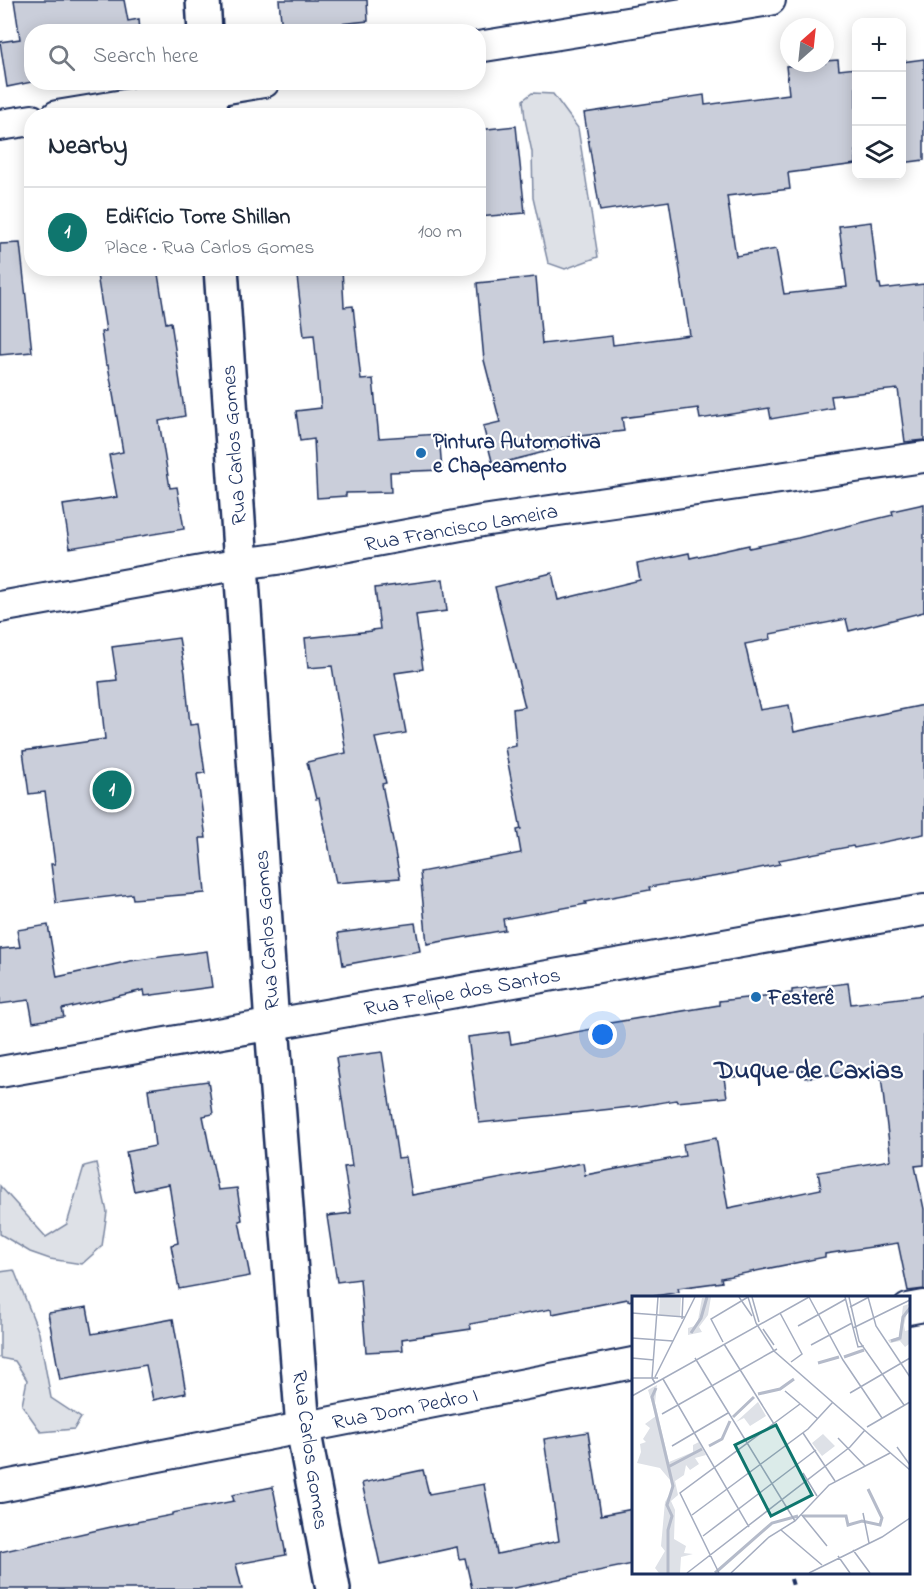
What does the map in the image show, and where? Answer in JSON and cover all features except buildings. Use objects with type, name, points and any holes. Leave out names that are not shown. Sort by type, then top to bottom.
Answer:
[{"type":"street","points":[[203,0],[204,24]]},
{"type":"street","points":[[486,46],[770,0]]},
{"type":"street","points":[[118,108],[210,96],[233,90]]},
{"type":"street","points":[[0,125],[24,121]]},
{"type":"street","name":"Rua Carlos Gomes","points":[[222,276],[272,1025],[303,1428],[333,1589]]},
{"type":"street","name":"Rua Francisco Lameira","points":[[0,608],[482,521],[924,457]]},
{"type":"street","name":"Rua Felipe dos Santos","points":[[0,1072],[924,910]]},
{"type":"street","points":[[909,1309],[924,1306]]},
{"type":"street","name":"Rua Dom Pedro I","points":[[0,1487],[632,1363]]},
{"type":"path","points":[[791,1579],[794,1589]]},
{"type":"shaded area","points":[[532,93],[553,94],[578,128],[598,257],[565,269],[548,263],[533,198],[532,152],[523,100]]},
{"type":"shaded area","points":[[96,1163],[107,1212],[102,1246],[82,1264],[50,1259],[30,1252],[0,1234],[0,1186],[46,1237],[67,1224],[84,1166]]},
{"type":"shaded area","points":[[14,1270],[39,1333],[51,1398],[81,1418],[74,1429],[41,1432],[22,1405],[27,1380],[15,1361],[0,1358],[0,1272]]},
{"type":"place","name":"Pintura Automotiva e Chapeamento","points":[[421,453]]},
{"type":"place","name":"Edifício Torre Shillan","points":[[112,790]]},
{"type":"place","name":"Festerê","points":[[756,997]]},
{"type":"district","name":"Duque de Caxias","points":[[809,1069]]}]
